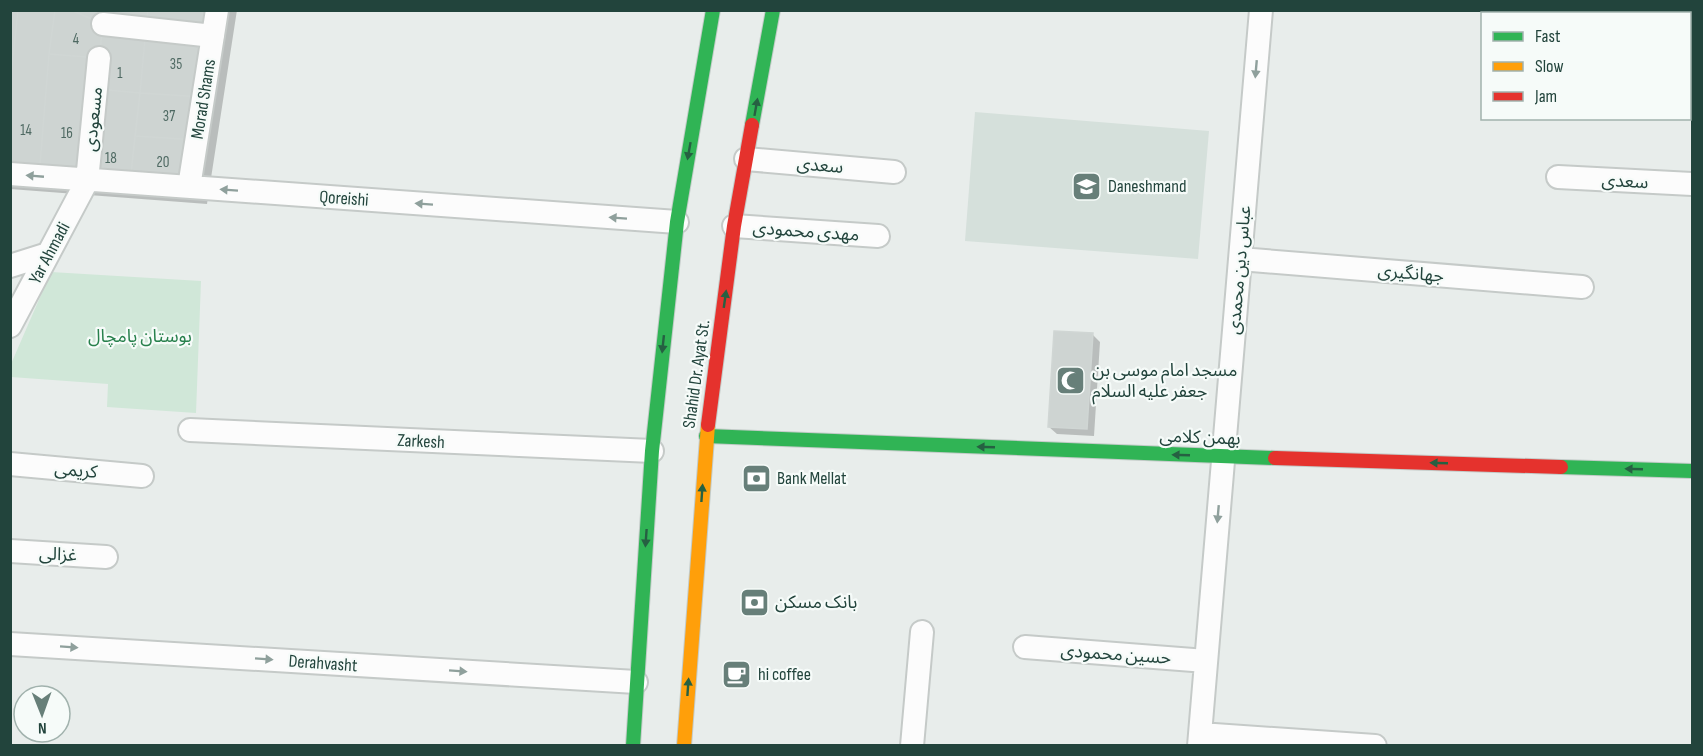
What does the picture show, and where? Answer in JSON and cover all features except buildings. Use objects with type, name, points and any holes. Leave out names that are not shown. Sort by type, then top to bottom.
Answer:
[{"type":"main road","name":"Shahid Dr. Ayat St.","points":[[633,746],[652,451],[677,222],[714,10]]},
{"type":"main road","name":"Shahid Dr. Ayat St.","points":[[684,746],[706,436],[734,226],[773,10]]},
{"type":"main road","name":"بهمن کلامی","points":[[706,436],[1692,471]]},
{"type":"street","name":"Morad Shams","points":[[189,187],[217,10]]},
{"type":"street","name":"عباس دین محمدی","points":[[1199,740],[1261,10]]},
{"type":"street","points":[[103,24],[213,36]]},
{"type":"street","name":"مسعودی","points":[[87,181],[99,58]]},
{"type":"street","name":"سعدی","points":[[746,159],[894,172]]},
{"type":"street","name":"Qoreishi","points":[[10,174],[677,222]]},
{"type":"street","name":"سعدی","points":[[1558,177],[1692,184]]},
{"type":"street","name":"Yar Ahmadi","points":[[10,326],[87,181]]},
{"type":"street","name":"مهدی محمودی","points":[[734,226],[878,236]]},
{"type":"street","points":[[10,266],[48,254]]},
{"type":"street","name":"جهانگیری","points":[[1240,259],[1582,288]]},
{"type":"street","name":"Zarkesh","points":[[190,430],[652,451]]},
{"type":"street","name":"کریمی","points":[[10,464],[142,476]]},
{"type":"street","name":"غزالی","points":[[10,551],[106,557]]},
{"type":"street","points":[[912,746],[922,632]]},
{"type":"street","name":"Derahvasht","points":[[10,644],[636,682]]},
{"type":"street","name":"حسین محمودی","points":[[1025,647],[1206,661]]},
{"type":"street","points":[[1199,740],[1375,746]]},
{"type":"shaded area","name":"Daneshmand","points":[[975,112],[1209,131],[1198,259],[965,241]]},
{"type":"green space","name":"بوستان پامچال","points":[[51,272],[201,281],[196,413],[107,407],[108,384],[11,377],[11,364]]},
{"type":"traffic: fast","points":[[633,746],[652,451],[677,222],[713,10]]},
{"type":"traffic: fast","points":[[752,125],[773,10]]},
{"type":"traffic: fast","points":[[706,436],[1275,458]]},
{"type":"traffic: fast","points":[[1561,467],[1692,471]]},
{"type":"traffic: slow","points":[[684,746],[708,425]]},
{"type":"traffic: jam","points":[[708,425],[734,226],[752,125]]},
{"type":"traffic: jam","points":[[1275,458],[1561,467]]},
{"type":"place","name":"Daneshmand","points":[[1087,186]]},
{"type":"place","name":"مسجد امام موسی بن جعفر علیه السلام","points":[[1071,380]]},
{"type":"place","name":"Bank Mellat","points":[[756,478]]},
{"type":"place","name":"بانک مسکن","points":[[754,602]]},
{"type":"place","name":"hi coffee","points":[[737,674]]}]
